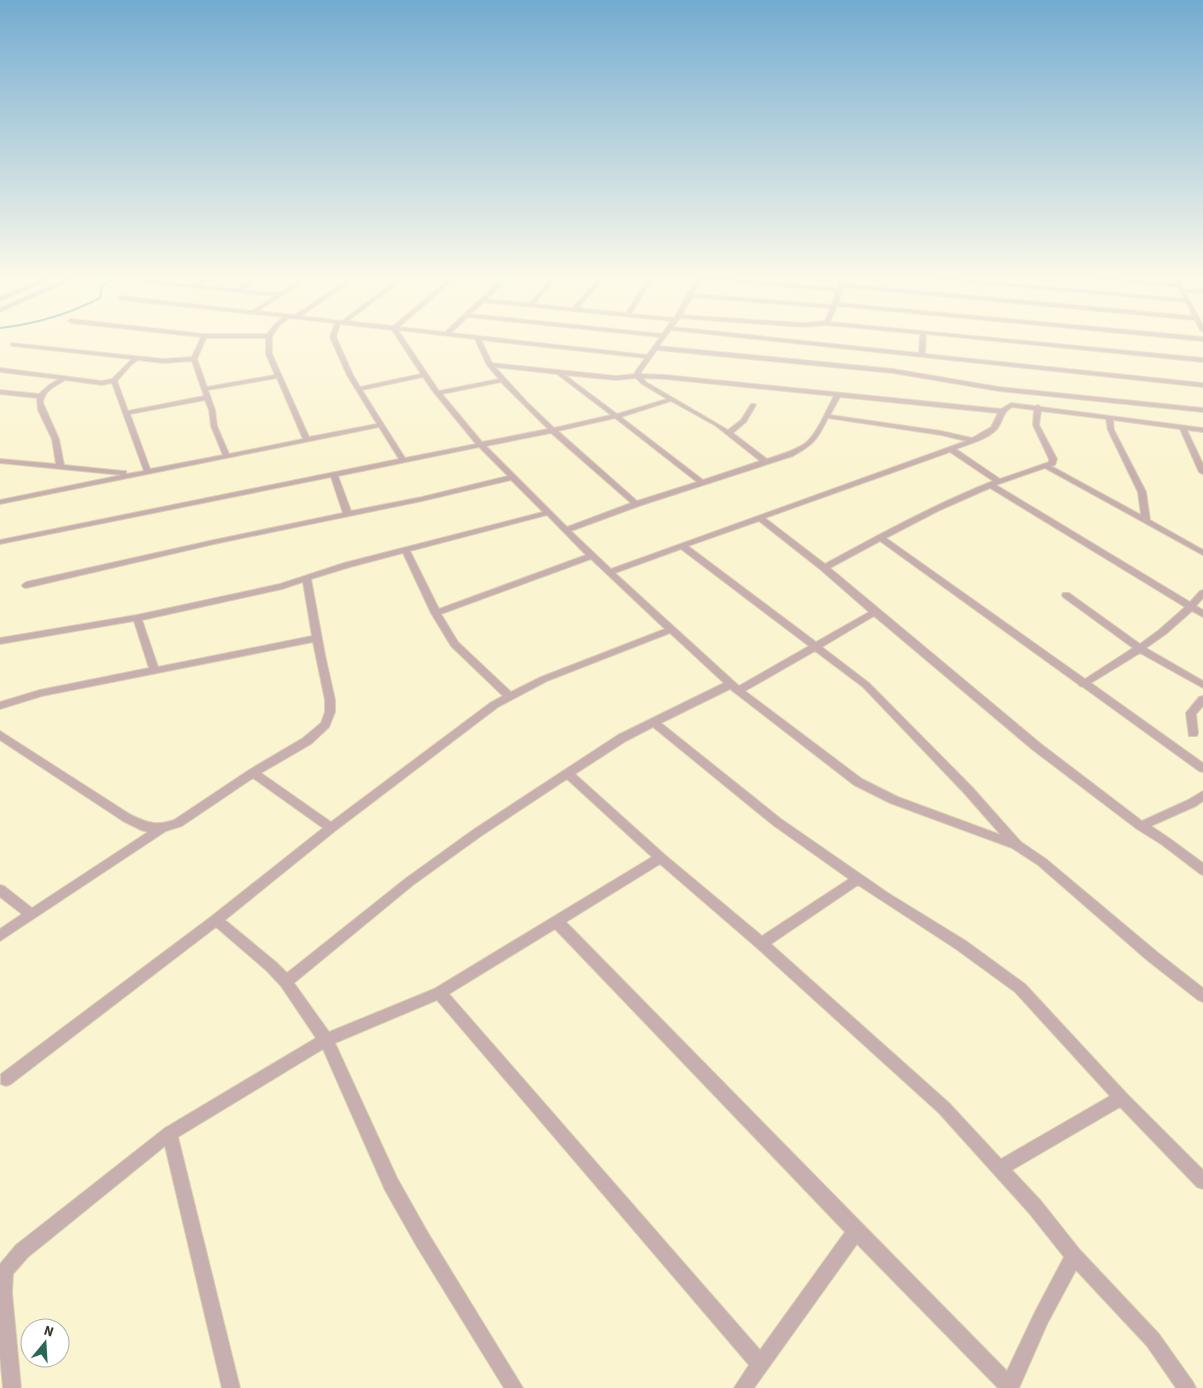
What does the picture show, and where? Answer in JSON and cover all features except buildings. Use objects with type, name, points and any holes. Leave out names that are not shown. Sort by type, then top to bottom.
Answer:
[{"type":"street","points":[[202,341],[194,359],[206,390],[214,426],[227,457]]},
{"type":"street","points":[[269,341],[269,354],[308,440]]},
{"type":"street","points":[[335,341],[358,389],[382,424],[403,460]]},
{"type":"street","points":[[402,341],[424,375],[480,444],[547,513],[670,630],[734,687],[858,782],[894,800],[1016,845],[1042,862],[1152,956],[1203,996]]},
{"type":"street","points":[[479,341],[490,365],[502,380],[636,504]]},
{"type":"street","points":[[510,341],[650,357]]},
{"type":"street","points":[[638,376],[638,372],[661,341]]},
{"type":"street","points":[[793,341],[1203,385]]},
{"type":"street","points":[[922,354],[923,341]]},
{"type":"street","points":[[1011,341],[1203,360]]},
{"type":"street","points":[[13,344],[81,350],[163,361],[194,359]]},
{"type":"street","points":[[657,348],[893,371],[999,388],[1203,410]]},
{"type":"street","points":[[0,370],[102,383],[114,381],[137,358]]},
{"type":"street","points":[[490,365],[616,378],[638,376],[838,394],[1001,411]]},
{"type":"street","points":[[559,373],[703,483]]},
{"type":"street","points":[[358,389],[424,375]]},
{"type":"street","points":[[206,390],[278,376]]},
{"type":"street","points":[[638,376],[644,383],[718,424],[766,462]]},
{"type":"street","points":[[60,466],[54,437],[39,405],[40,396],[49,386],[63,379]]},
{"type":"street","points":[[438,393],[502,380]]},
{"type":"street","points":[[114,381],[148,473]]},
{"type":"street","points":[[0,392],[40,396]]},
{"type":"street","points":[[565,530],[636,504],[790,454],[807,445],[815,437],[838,394]]},
{"type":"street","points":[[126,412],[208,397]]},
{"type":"street","points":[[0,542],[554,430],[616,416],[672,399]]},
{"type":"street","points":[[610,572],[681,545],[761,519],[972,441],[989,432],[997,424],[1004,407],[1011,404],[1203,430]]},
{"type":"street","points":[[728,433],[744,421],[753,405]]},
{"type":"street","points":[[824,568],[880,537],[994,483],[1052,463],[1053,459],[1036,425],[1038,407]]},
{"type":"street","points":[[826,416],[940,433],[972,441]]},
{"type":"street","points":[[1109,417],[1111,430],[1142,492],[1146,522]]},
{"type":"street","points":[[0,502],[382,424]]},
{"type":"street","points":[[1182,427],[1203,472]]},
{"type":"street","points":[[949,448],[994,483],[1203,614]]},
{"type":"street","points":[[0,461],[111,473],[148,473]]},
{"type":"street","points":[[1044,465],[1203,552]]},
{"type":"street","points":[[334,474],[348,515]]},
{"type":"street","points":[[26,585],[513,477]]},
{"type":"street","points":[[0,641],[138,618],[282,586],[306,577],[547,513]]},
{"type":"street","points":[[761,519],[824,568],[1037,747],[1141,826],[1165,841],[1203,870]]},
{"type":"street","points":[[880,537],[1203,768]]},
{"type":"street","points":[[681,545],[866,685],[968,790],[1016,845]]},
{"type":"street","points":[[406,551],[436,613],[459,650],[509,696]]},
{"type":"street","points":[[436,613],[592,556]]},
{"type":"street","points":[[0,936],[162,828],[178,823],[253,773],[307,741],[324,725],[330,712],[330,700],[306,577]]},
{"type":"street","points":[[1083,684],[1140,649],[1191,608],[1203,593]]},
{"type":"street","points":[[1066,595],[1140,649],[1203,685]]},
{"type":"street","points":[[286,982],[409,882],[477,833],[622,738],[734,687],[815,646],[875,612]]},
{"type":"street","points":[[138,618],[154,670]]},
{"type":"street","points":[[6,1078],[216,920],[331,828],[509,696],[544,679],[670,630]]},
{"type":"street","points":[[0,706],[40,693],[114,680],[154,670],[317,638]]},
{"type":"street","points":[[1193,733],[1190,713],[1203,699]]},
{"type":"street","points":[[655,723],[777,822],[924,924],[968,950],[1020,988],[1121,1098],[1203,1181]]},
{"type":"street","points":[[0,734],[127,818],[145,827],[162,828]]},
{"type":"street","points":[[253,773],[331,828]]},
{"type":"street","points":[[567,773],[661,858],[761,943],[944,1108],[1035,1207],[1074,1256],[1153,1340],[1188,1388]]},
{"type":"street","points":[[1141,826],[1192,803],[1203,796]]},
{"type":"street","points":[[12,1388],[3,1293],[3,1272],[22,1251],[170,1133],[326,1040],[439,993],[661,858]]},
{"type":"street","points":[[761,943],[858,879]]},
{"type":"street","points":[[0,890],[32,914]]},
{"type":"street","points":[[216,920],[272,967],[286,982],[326,1040],[391,1184],[422,1239],[514,1388]]},
{"type":"street","points":[[558,922],[1009,1387],[1041,1318],[1074,1256]]},
{"type":"street","points":[[439,993],[760,1364]]},
{"type":"street","points":[[1000,1168],[1121,1098]]},
{"type":"street","points":[[170,1133],[231,1388]]},
{"type":"street","points":[[743,1388],[856,1231]]}]
